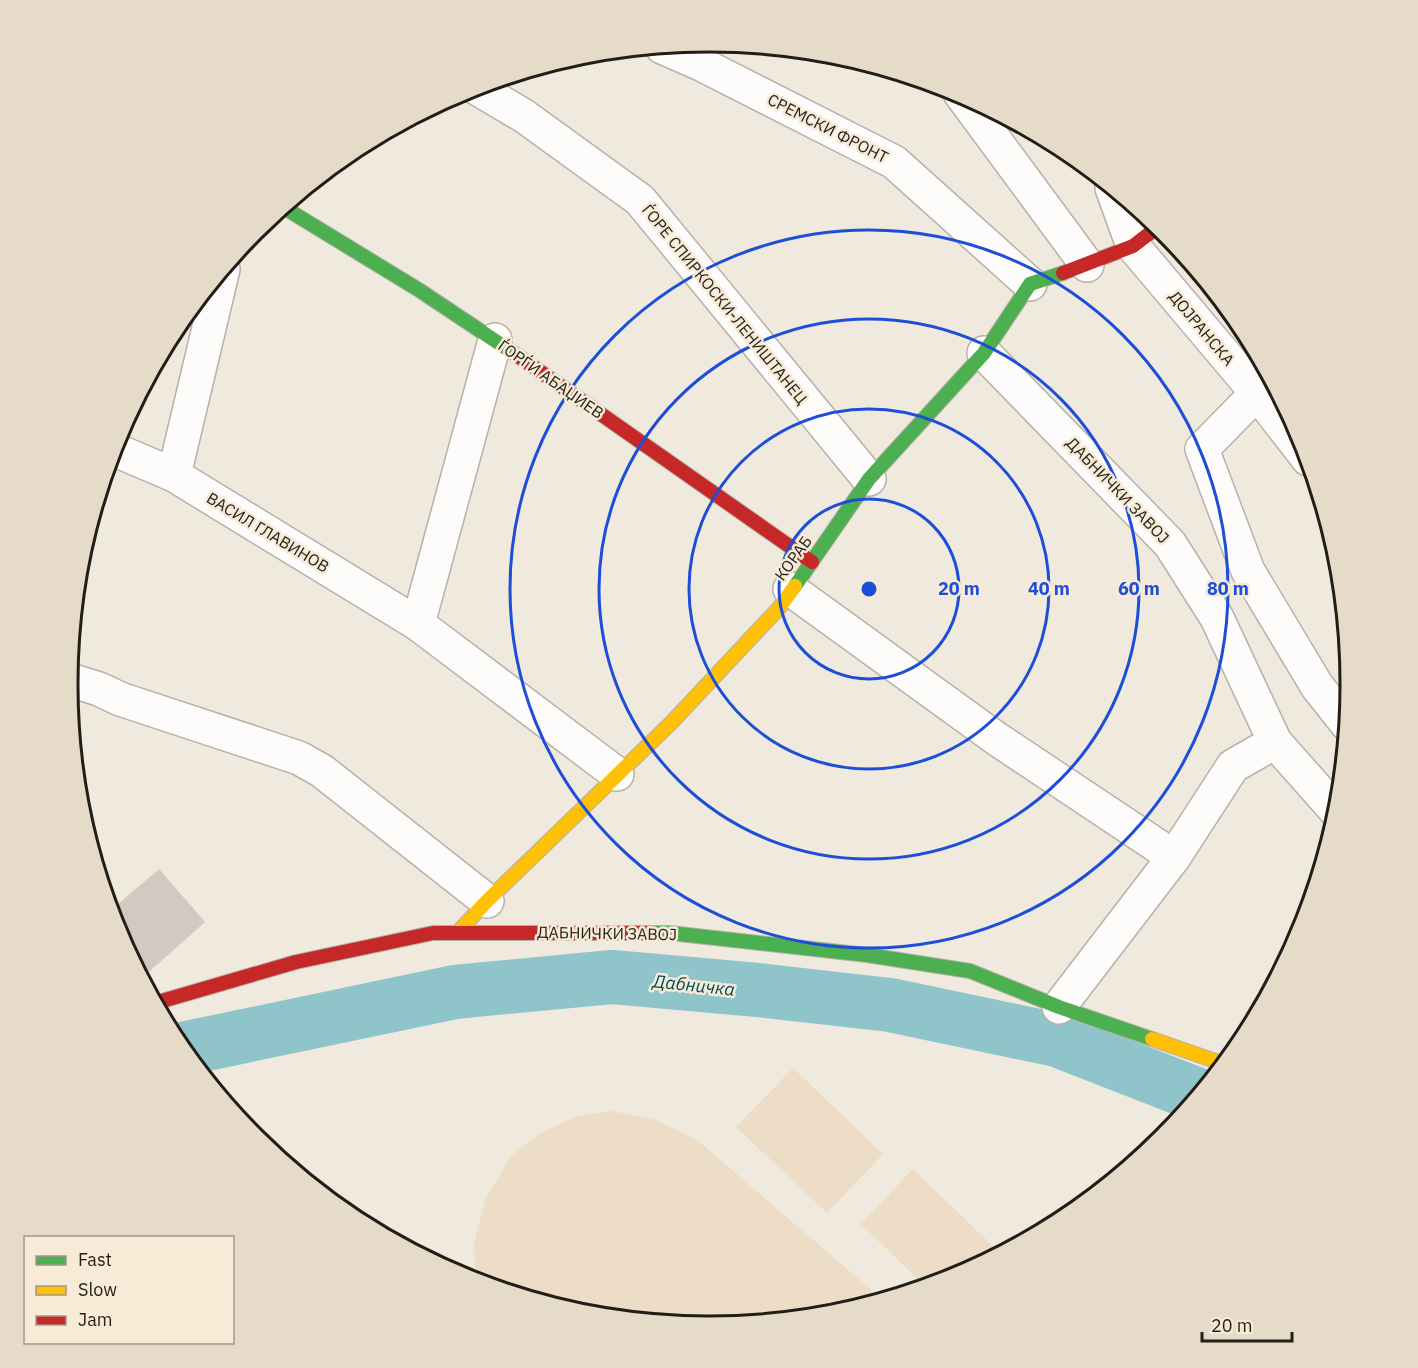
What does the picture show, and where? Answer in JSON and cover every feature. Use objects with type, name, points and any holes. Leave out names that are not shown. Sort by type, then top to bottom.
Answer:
[{"type":"street","name":"СРЕМСКИ ФРОНТ","points":[[677,54],[894,162],[1030,284]]},
{"type":"street","name":"ЃОРЕ СПИРКОСКИ-ЛЕНИШТАНЕЦ","points":[[486,94],[524,116],[640,200],[869,479]]},
{"type":"street","points":[[974,111],[1087,265]]},
{"type":"street","name":"ДОЈРАНСКА","points":[[1117,203],[1133,246],[1288,433]]},
{"type":"street","name":"ЃОРЃИ АБАЏИЕВ","points":[[290,211],[350,246],[495,340],[812,562]]},
{"type":"street","points":[[1030,284],[1087,265],[1133,246],[1150,232]]},
{"type":"street","name":"КОРАБ","points":[[459,932],[486,901],[679,715],[779,608],[790,589],[812,562],[869,479],[984,352],[1030,284]]},
{"type":"street","points":[[174,475],[219,287]]},
{"type":"street","points":[[418,624],[495,340]]},
{"type":"street","name":"ДАБНИЧКИ ЗАВОЈ","points":[[984,352],[1170,544],[1217,618],[1275,742],[1329,803]]},
{"type":"street","points":[[1257,393],[1202,449],[1248,571],[1317,686],[1339,714]]},
{"type":"street","name":"ВАСИЛ ГЛАВИНОВ","points":[[122,453],[174,475],[418,624],[617,774]]},
{"type":"street","points":[[790,589],[997,739],[1174,857]]},
{"type":"street","points":[[78,682],[120,699],[299,758],[322,771],[486,901]]},
{"type":"street","points":[[1059,1008],[1174,857],[1233,766],[1275,742]]},
{"type":"street","name":"ДАБНИЧКИ ЗАВОЈ","points":[[163,1001],[296,962],[433,933],[670,933],[867,955],[970,971],[1059,1008],[1215,1061]]},
{"type":"shaded area","points":[[793,1068],[883,1154],[827,1213],[736,1127]]},
{"type":"shaded area","points":[[612,1111],[655,1120],[696,1139],[875,1293],[791,1310],[709,1316],[668,1314],[627,1310],[546,1294],[475,1270],[474,1244],[486,1197],[512,1155],[541,1133],[577,1116]]},
{"type":"shaded area","points":[[913,1169],[994,1247],[918,1280],[861,1224]]},
{"type":"building","points":[[159,869],[205,922],[148,973],[118,904]]},
{"type":"waterway","name":"Дабничка","points":[[193,1047],[455,992],[612,977],[890,1005],[1057,1040],[1190,1092]]},
{"type":"traffic: fast","points":[[290,211],[419,290],[518,356]]},
{"type":"traffic: fast","points":[[795,586],[869,479],[984,353],[1030,284],[1063,273]]},
{"type":"traffic: fast","points":[[651,933],[670,933],[867,955],[970,971],[1059,1007],[1152,1039]]},
{"type":"traffic: slow","points":[[459,931],[487,901],[671,723],[779,608],[795,586]]},
{"type":"traffic: slow","points":[[1152,1039],[1215,1061]]},
{"type":"traffic: jam","points":[[1063,273],[1133,246],[1151,232]]},
{"type":"traffic: jam","points":[[518,356],[812,562]]},
{"type":"traffic: jam","points":[[163,1001],[296,962],[433,933],[651,933]]}]
